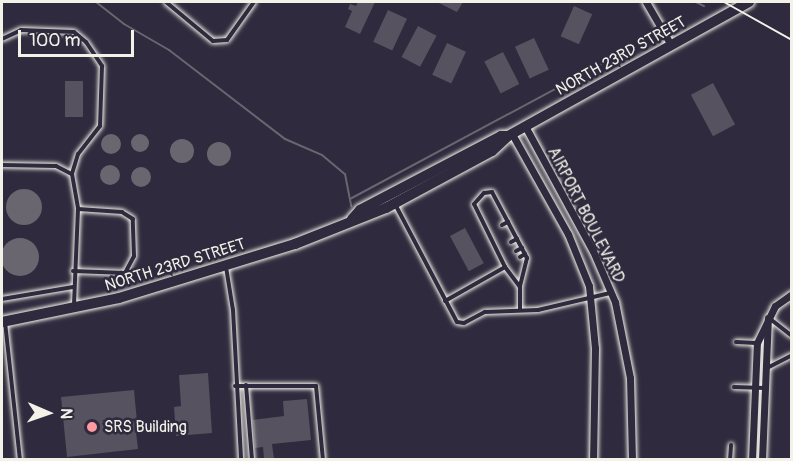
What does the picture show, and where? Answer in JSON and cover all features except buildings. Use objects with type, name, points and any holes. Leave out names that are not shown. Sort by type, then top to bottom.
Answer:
[{"type":"main road","name":"NORTH 23RD STREET","points":[[3,322],[75,308],[225,266],[296,244],[352,219],[364,219],[492,151],[510,135],[525,126],[749,2]]},
{"type":"main road","name":"NORTH 23RD STREET","points":[[352,219],[360,210],[501,136],[510,135]]},
{"type":"street","points":[[646,2],[671,45]]},
{"type":"street","name":"AIRPORT BOULEVARD","points":[[525,126],[593,251],[611,293],[628,357],[632,459]]},
{"type":"street","name":"AIRPORT BOULEVARD","points":[[510,135],[568,234],[591,298],[595,348],[593,459]]},
{"type":"street","points":[[752,459],[757,343],[775,306],[792,294]]},
{"type":"street","points":[[762,459],[768,318]]},
{"type":"lane","points":[[166,2],[213,41],[227,40],[254,2]]},
{"type":"lane","points":[[2,39],[21,30],[74,32],[86,42],[102,66],[100,126],[78,154],[72,174],[78,209],[73,272],[75,308]]},
{"type":"lane","points":[[2,165],[56,166],[72,174]]},
{"type":"lane","points":[[520,287],[505,265],[476,208],[476,198],[484,193],[492,192],[492,199],[499,205],[525,254],[527,269],[520,287],[520,309]]},
{"type":"lane","points":[[394,203],[457,322],[464,323],[484,312],[538,310],[611,293]]},
{"type":"lane","points":[[476,208],[481,205]]},
{"type":"lane","points":[[493,208],[499,205]]},
{"type":"lane","points":[[73,272],[125,273],[134,256],[133,219],[122,212],[78,209]]},
{"type":"lane","points":[[479,214],[485,212]]},
{"type":"lane","points":[[498,216],[503,213]]},
{"type":"lane","points":[[484,224],[490,221]]},
{"type":"lane","points":[[502,225],[508,222]]},
{"type":"lane","points":[[489,232],[494,229]]},
{"type":"lane","points":[[508,233],[513,231]]},
{"type":"lane","points":[[494,241],[499,238]]},
{"type":"lane","points":[[511,242],[517,239]]},
{"type":"lane","points":[[498,249],[503,246]]},
{"type":"lane","points":[[516,251],[522,248]]},
{"type":"lane","points":[[520,257],[525,254]]},
{"type":"lane","points":[[502,258],[507,255]]},
{"type":"lane","points":[[445,301],[511,261]]},
{"type":"lane","points":[[225,266],[232,310],[241,459]]},
{"type":"lane","points":[[2,299],[73,287]]},
{"type":"lane","points":[[768,318],[792,336]]},
{"type":"lane","points":[[3,322],[20,459]]},
{"type":"lane","points":[[736,342],[757,343]]},
{"type":"lane","points":[[766,368],[792,355]]},
{"type":"lane","points":[[235,386],[246,385],[263,389],[316,386],[323,459]]},
{"type":"lane","points":[[246,385],[252,459]]},
{"type":"lane","points":[[734,387],[765,388]]},
{"type":"lane","points":[[730,459],[731,446]]},
{"type":"shaded area","points":[[111,134],[118,137],[121,144],[118,151],[111,154],[104,151],[101,144],[104,137]]},
{"type":"shaded area","points":[[140,134],[146,137],[149,143],[146,149],[140,152],[134,149],[131,143],[134,137]]},
{"type":"shaded area","points":[[182,139],[191,142],[194,151],[191,160],[182,163],[173,160],[170,151],[173,142]]},
{"type":"shaded area","points":[[219,142],[227,146],[231,154],[227,162],[219,166],[211,162],[207,154],[211,146]]},
{"type":"shaded area","points":[[106,165],[114,165],[120,171],[120,179],[114,185],[106,185],[100,179],[100,171]]},
{"type":"shaded area","points":[[141,167],[148,170],[151,177],[148,184],[141,187],[134,184],[131,177],[134,170]]},
{"type":"shaded area","points":[[24,189],[37,194],[42,207],[37,220],[24,225],[11,220],[6,207],[11,194]]},
{"type":"shaded area","points":[[20,238],[34,243],[39,257],[34,271],[20,276],[6,271],[1,257],[6,243]]},
{"type":"waterway","points":[[96,2],[124,24],[169,50],[285,139],[322,155],[345,174],[351,206]]},
{"type":"waterway","points":[[696,2],[704,6]]},
{"type":"waterway","points":[[350,199],[628,50]]},
{"type":"railway","points":[[724,2],[792,40]]},
{"type":"place","name":"SRS Building","points":[[92,427]]}]
